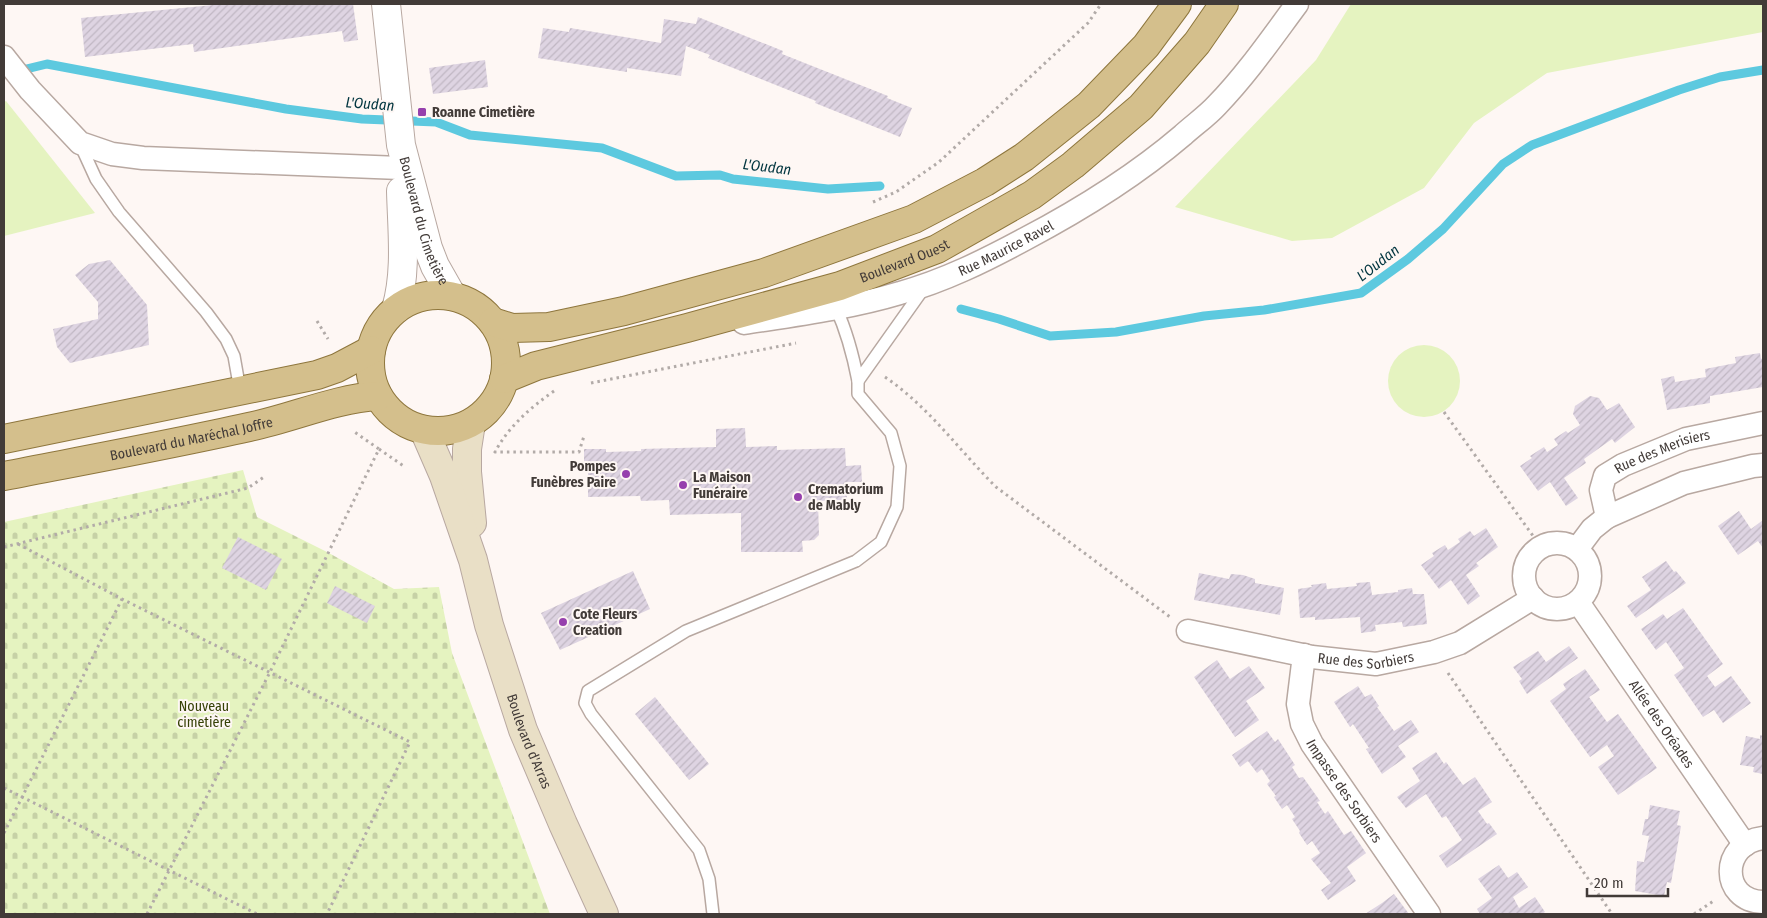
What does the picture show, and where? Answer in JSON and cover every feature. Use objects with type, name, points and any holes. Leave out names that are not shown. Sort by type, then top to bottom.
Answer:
[{"type":"main road","points":[[493,322],[512,328],[549,327],[624,311],[764,272],[914,219],[986,182],[1024,157],[1089,105],[1146,46],[1176,4]]},
{"type":"main road","name":"Boulevard Ouest","points":[[504,379],[536,366],[840,286],[936,249],[1032,195],[1073,166],[1141,107],[1197,43],[1224,4]]},
{"type":"main road","points":[[432,295],[452,296],[474,303],[493,322],[502,338],[506,353],[504,379],[492,405],[471,422],[458,428],[424,430],[406,423],[392,414],[378,396],[373,384],[369,364],[371,350],[374,338],[383,322],[396,309],[414,299],[432,295]]},
{"type":"main road","points":[[4,439],[317,375],[338,368],[371,350]]},
{"type":"main road","name":"Boulevard du Maréchal Joffre","points":[[4,476],[251,427],[326,404],[378,396]]},
{"type":"main road","name":"Boulevard d'Arras","points":[[471,422],[466,472],[471,512],[473,560]]},
{"type":"main road","name":"Boulevard d'Arras","points":[[424,430],[439,462],[473,560],[489,625],[523,730],[604,914]]},
{"type":"street","name":"Boulevard du Cimetière","points":[[386,4],[401,156],[402,291],[396,309]]},
{"type":"street","name":"Rue Maurice Ravel","points":[[632,342],[836,308],[899,294],[926,285],[1009,248],[1078,211],[1132,176],[1168,148],[1216,107],[1249,69],[1297,4]]},
{"type":"street","points":[[4,58],[30,90],[80,143],[112,154],[143,158],[401,156]]},
{"type":"street","name":"Boulevard du Cimetière","points":[[401,156],[428,248],[435,266],[452,296]]},
{"type":"street","name":"Rue des Merisiers","points":[[1607,517],[1601,490],[1605,476],[1623,465],[1686,439],[1763,423]]},
{"type":"street","points":[[1577,549],[1592,529],[1607,517],[1684,483],[1753,466],[1763,466]]},
{"type":"street","points":[[1554,542],[1566,543],[1577,549],[1586,558],[1590,569],[1590,582],[1586,593],[1578,602],[1567,607],[1555,609],[1543,606],[1533,598],[1526,588],[1524,576],[1526,564],[1532,554],[1541,547],[1554,542]]},
{"type":"street","name":"Rue des Sorbiers","points":[[1188,631],[1304,655],[1376,664],[1434,652],[1460,643],[1533,598]]},
{"type":"street","name":"Allée des Oréades","points":[[1578,602],[1754,842],[1738,849],[1732,861],[1730,874],[1735,887],[1744,896],[1756,902],[1763,902]]},
{"type":"street","name":"Impasse des Sorbiers","points":[[1304,655],[1298,704],[1302,724],[1312,744],[1429,914]]},
{"type":"lane","points":[[80,143],[96,179],[119,212],[206,312],[226,339],[234,356],[240,390]]},
{"type":"lane","points":[[858,381],[926,285]]},
{"type":"lane","points":[[713,914],[709,878],[699,850],[584,703],[588,691],[686,631],[856,561],[881,542],[897,507],[900,466],[891,433],[858,394],[858,381],[846,331],[836,308]]},
{"type":"path","points":[[868,204],[896,192],[939,162],[1088,23],[1101,4]]},
{"type":"path","points":[[317,321],[328,339]]},
{"type":"path","points":[[586,384],[798,342]]},
{"type":"path","points":[[869,366],[898,386],[922,406],[974,466],[996,487],[1188,631]]},
{"type":"path","points":[[557,388],[526,411],[503,437],[495,452],[580,452],[584,436]]},
{"type":"path","points":[[1444,412],[1541,547]]},
{"type":"path","points":[[353,431],[405,467]]},
{"type":"path","points":[[147,914],[270,672],[379,448]]},
{"type":"path","points":[[4,548],[248,488],[264,477]]},
{"type":"path","points":[[18,544],[122,599],[410,742],[327,914]]},
{"type":"path","points":[[4,833],[122,599]]},
{"type":"path","points":[[1434,652],[1612,914]]},
{"type":"path","points":[[4,788],[258,914]]},
{"type":"green space","points":[[1351,4],[1763,4],[1763,32],[1547,73],[1474,123],[1424,188],[1332,238],[1292,241],[1175,207],[1316,60]]},
{"type":"green space","points":[[6,101],[95,213],[4,236],[4,102]]},
{"type":"green space","points":[[1424,345],[1444,351],[1454,361],[1460,381],[1454,401],[1444,411],[1424,417],[1404,411],[1394,401],[1388,381],[1394,361],[1404,351]]},
{"type":"green space","name":"Nouveau cimetière","points":[[243,470],[257,517],[327,552],[394,589],[439,587],[452,653],[550,914],[4,914],[4,522]]},
{"type":"building","points":[[223,4],[353,4],[358,40],[344,42],[342,31],[194,52],[193,44],[85,57],[81,18]]},
{"type":"building","points":[[698,17],[783,51],[782,54],[888,96],[887,98],[912,108],[900,137],[708,58],[710,55],[686,46],[681,76],[627,68],[627,72],[538,58],[543,28],[569,32],[570,28],[661,43],[664,19],[696,24]]},
{"type":"building","points":[[485,60],[488,87],[433,94],[429,68]]},
{"type":"building","points":[[110,260],[147,305],[149,345],[70,363],[57,347],[53,329],[98,319],[98,302],[75,275],[89,264]]},
{"type":"building","points":[[1760,353],[1761,359],[1763,358],[1763,387],[1710,396],[1710,403],[1667,410],[1661,379],[1674,376],[1675,382],[1706,377],[1705,369],[1736,363],[1735,357]]},
{"type":"building","points":[[1590,396],[1599,398],[1607,410],[1619,403],[1635,427],[1615,443],[1612,439],[1584,459],[1586,463],[1564,478],[1578,498],[1566,506],[1550,482],[1538,491],[1520,466],[1532,458],[1530,456],[1544,447],[1547,452],[1558,445],[1554,439],[1580,425],[1573,414],[1575,406]]},
{"type":"building","points":[[745,428],[746,447],[777,446],[777,450],[845,448],[846,466],[861,465],[862,482],[847,482],[847,500],[818,501],[819,535],[814,540],[802,541],[803,552],[741,552],[741,513],[670,515],[669,500],[641,501],[640,496],[588,497],[588,468],[584,469],[584,449],[606,449],[606,452],[716,447],[716,429]]},
{"type":"building","points":[[1739,511],[1751,529],[1763,520],[1763,548],[1758,541],[1738,555],[1718,526]]},
{"type":"building","points":[[1486,528],[1498,547],[1476,563],[1479,566],[1466,575],[1480,596],[1468,605],[1451,580],[1439,589],[1421,565],[1434,556],[1432,553],[1445,545],[1448,550],[1460,542],[1458,539],[1470,531],[1474,536]]},
{"type":"building","points":[[238,537],[282,559],[266,590],[222,568]]},
{"type":"building","points":[[1666,561],[1686,583],[1636,618],[1627,606],[1651,590],[1642,577]]},
{"type":"building","points":[[633,571],[650,609],[560,650],[541,613]]},
{"type":"building","points":[[1199,573],[1229,579],[1231,574],[1243,575],[1255,579],[1255,583],[1284,588],[1280,615],[1194,600]]},
{"type":"building","points":[[1370,582],[1372,595],[1398,592],[1398,590],[1412,588],[1413,594],[1424,594],[1427,624],[1403,627],[1402,622],[1375,625],[1376,631],[1361,633],[1360,617],[1315,620],[1315,617],[1300,618],[1298,589],[1326,583],[1327,589],[1357,586],[1356,583]]},
{"type":"building","points":[[335,586],[375,606],[367,623],[327,603]]},
{"type":"building","points":[[1683,608],[1723,664],[1707,676],[1715,687],[1731,676],[1751,703],[1723,723],[1714,710],[1703,717],[1674,675],[1684,668],[1666,642],[1656,650],[1641,629],[1663,614],[1667,619]]},
{"type":"building","points":[[1569,646],[1578,658],[1527,694],[1519,681],[1522,679],[1513,667],[1538,651],[1546,662]]},
{"type":"building","points":[[1217,660],[1230,679],[1249,666],[1265,688],[1246,701],[1259,720],[1235,737],[1194,677]]},
{"type":"building","points":[[1585,669],[1600,690],[1589,697],[1607,722],[1618,714],[1657,768],[1618,795],[1598,767],[1614,756],[1607,745],[1590,757],[1550,701],[1566,689],[1563,684]]},
{"type":"building","points":[[1358,686],[1365,697],[1371,694],[1379,706],[1377,707],[1394,731],[1411,720],[1419,732],[1398,746],[1406,757],[1382,774],[1366,749],[1369,748],[1353,724],[1350,727],[1334,702]]},
{"type":"building","points":[[655,697],[709,764],[689,780],[635,714]]},
{"type":"building","points":[[1267,731],[1275,742],[1278,739],[1295,765],[1292,767],[1299,778],[1303,777],[1320,801],[1317,802],[1325,814],[1328,811],[1344,835],[1351,831],[1366,853],[1347,867],[1356,881],[1328,900],[1321,890],[1331,883],[1311,859],[1320,853],[1312,841],[1307,845],[1292,819],[1295,817],[1287,805],[1282,809],[1274,797],[1276,796],[1267,784],[1270,781],[1262,769],[1257,773],[1248,761],[1240,767],[1232,755]]},
{"type":"building","points":[[1760,735],[1763,736],[1763,774],[1753,772],[1754,767],[1740,765],[1746,736],[1760,739]]},
{"type":"building","points":[[1436,752],[1463,785],[1475,777],[1492,802],[1478,811],[1497,834],[1447,868],[1439,856],[1462,840],[1446,816],[1442,818],[1426,794],[1406,808],[1397,797],[1420,781],[1412,768]]},
{"type":"building","points":[[1650,805],[1680,811],[1677,825],[1681,826],[1671,883],[1667,882],[1664,896],[1635,891],[1637,861],[1644,862],[1649,836],[1642,835],[1645,819],[1648,819]]},
{"type":"building","points":[[1499,865],[1508,878],[1517,872],[1528,887],[1513,897],[1519,908],[1535,897],[1545,912],[1542,914],[1480,914],[1477,909],[1492,898],[1478,879]]},
{"type":"building","points":[[1394,894],[1409,914],[1365,914],[1382,903]]},
{"type":"waterway","name":"L'Oudan","points":[[18,71],[47,64],[286,109],[362,119],[436,122],[470,135],[602,148],[676,176],[720,175],[733,179],[828,189],[880,186]]},
{"type":"waterway","name":"L'Oudan","points":[[961,309],[1050,336],[1116,332],[1204,316],[1264,310],[1361,293],[1408,259],[1443,229],[1503,164],[1532,145],[1679,90],[1720,77],[1763,70]]},
{"type":"place","name":"Roanne Cimetière","points":[[422,112]]},
{"type":"place","name":"Pompes Funèbres Paire","points":[[626,474]]},
{"type":"place","name":"La Maison Funéraire","points":[[683,485]]},
{"type":"place","name":"Crematorium de Mably","points":[[798,497]]},
{"type":"place","name":"Cote Fleurs Creation","points":[[563,622]]}]
